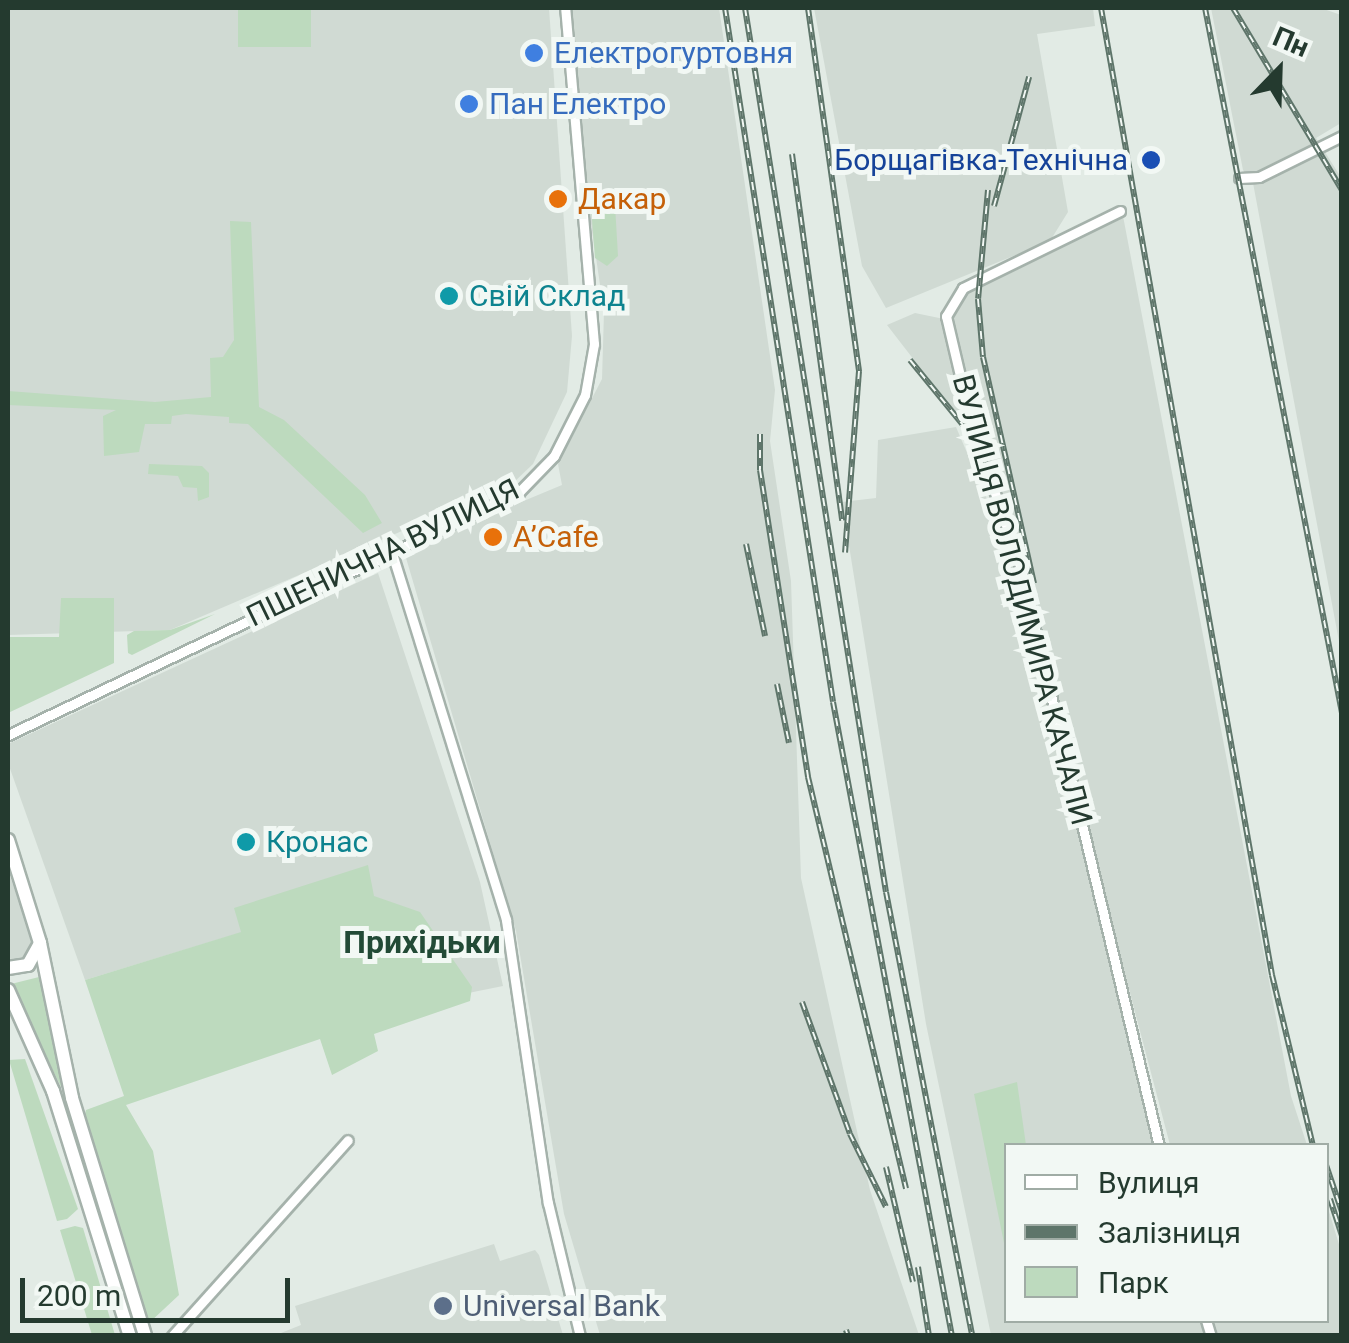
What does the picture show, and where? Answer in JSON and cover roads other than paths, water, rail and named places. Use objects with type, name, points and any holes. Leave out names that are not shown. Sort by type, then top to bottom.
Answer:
[{"type":"main road","points":[[8,840],[40,943],[72,1098],[145,1336]]},
{"type":"main road","points":[[8,968],[28,965],[40,943]]},
{"type":"main road","points":[[8,990],[53,1091],[130,1336]]},
{"type":"street","name":"ПШЕНИЧНА ВУЛИЦЯ","points":[[8,735],[520,492],[554,456],[585,395],[594,344],[565,8]]},
{"type":"street","points":[[1239,178],[1259,177],[1342,136]]},
{"type":"street","name":"ВУЛИЦЯ ВОЛОДИМИРА КАЧАЛИ","points":[[1120,211],[963,288],[946,316],[972,423],[1020,566],[1158,1143]]},
{"type":"street","points":[[392,550],[506,920],[548,1203],[580,1336]]},
{"type":"street","points":[[172,1336],[348,1140]]},
{"type":"railway","points":[[725,8],[833,702],[952,1336]]},
{"type":"railway","points":[[745,8],[886,892],[972,1336]]},
{"type":"railway","points":[[808,8],[859,371],[845,552]]},
{"type":"railway","points":[[1101,8],[1272,975],[1312,1143]]},
{"type":"railway","points":[[1205,8],[1342,713]]},
{"type":"railway","points":[[1233,8],[1342,190]]},
{"type":"railway","points":[[994,206],[1029,77]]},
{"type":"railway","points":[[792,154],[842,521]]},
{"type":"railway","points":[[988,190],[978,299],[983,357],[1034,583]]},
{"type":"railway","points":[[910,360],[963,425],[1000,486]]},
{"type":"railway","points":[[760,434],[760,470],[808,777],[906,1189]]},
{"type":"railway","points":[[746,544],[765,636]]},
{"type":"railway","points":[[777,684],[789,743]]},
{"type":"railway","points":[[802,1002],[850,1134],[886,1207]]},
{"type":"railway","points":[[886,1167],[913,1282]]},
{"type":"railway","points":[[1329,1174],[1342,1212]]},
{"type":"railway","points":[[1330,1199],[1342,1236]]},
{"type":"railway","points":[[918,1267],[929,1336]]},
{"type":"railway","points":[[846,1330],[848,1336]]},
{"type":"place","name":"Електрогуртовня","points":[[534,53]]},
{"type":"place","name":"Пан Електро","points":[[469,104]]},
{"type":"place","name":"Борщагівка-Технічна","points":[[1151,160]]},
{"type":"place","name":"Дакар","points":[[558,199]]},
{"type":"place","name":"Свій Склад","points":[[449,296]]},
{"type":"place","name":"A’Cafe","points":[[493,537]]},
{"type":"place","name":"Кронас","points":[[246,842]]},
{"type":"place","name":"Universal Bank","points":[[443,1306]]},
{"type":"district","name":"Прихідьки","points":[[422,942]]}]
